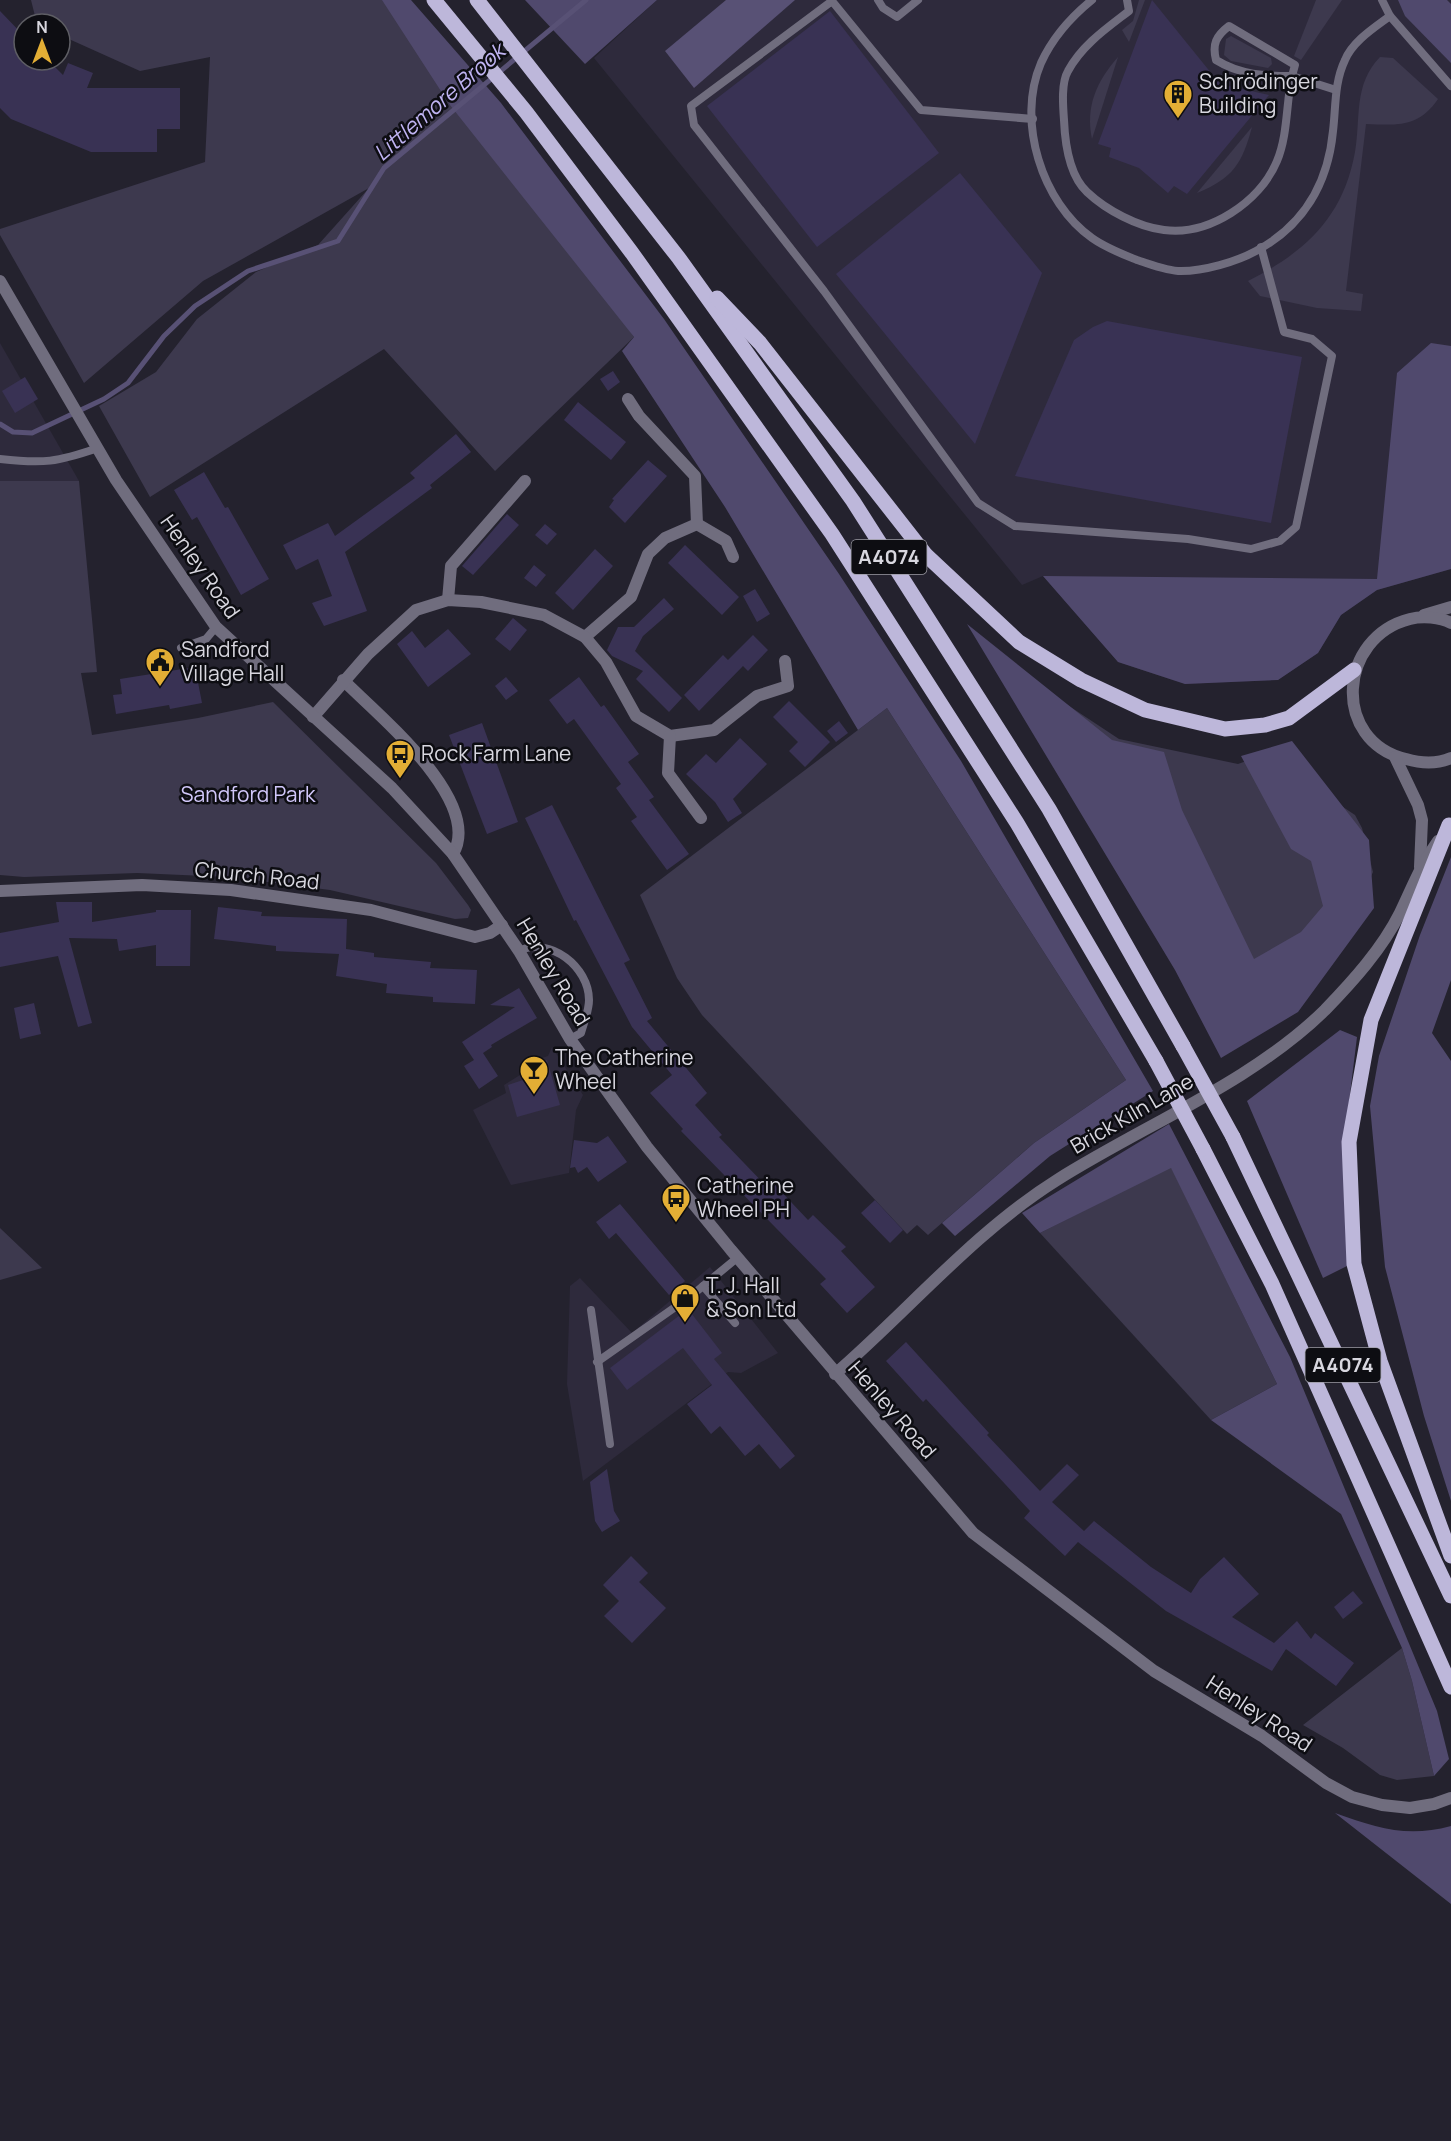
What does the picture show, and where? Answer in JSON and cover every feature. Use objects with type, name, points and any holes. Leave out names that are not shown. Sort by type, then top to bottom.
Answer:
[{"type":"main road","name":"A4074","points":[[434,0],[526,112],[632,253],[832,534],[1017,823],[1155,1061],[1272,1284],[1451,1687]]},
{"type":"main road","name":"A4074","points":[[477,0],[678,257],[859,511],[1049,809],[1233,1137],[1451,1596]]},
{"type":"main road","points":[[678,257],[760,343],[927,555],[1019,642],[1081,680],[1145,710],[1225,729],[1265,725],[1289,718],[1354,670]]},
{"type":"main road","points":[[1450,823],[1371,1020],[1349,1142],[1354,1264],[1380,1361],[1451,1556]]},
{"type":"street","name":"Henley Road","points":[[0,281],[116,480],[216,627],[392,788],[453,854],[519,951],[570,1039],[646,1147],[737,1258],[973,1533],[1154,1671],[1262,1736],[1326,1783],[1352,1797],[1382,1805],[1410,1808],[1434,1804],[1451,1798]]},
{"type":"street","points":[[628,399],[639,416],[695,476],[697,524]]},
{"type":"street","points":[[448,600],[451,566],[525,481]]},
{"type":"street","points":[[697,524],[726,541],[733,557]]},
{"type":"street","points":[[585,637],[631,597],[648,554],[665,538],[697,524]]},
{"type":"street","points":[[313,717],[344,680],[416,610],[448,600],[481,602],[544,615],[585,637],[606,662],[636,716],[670,736],[714,730],[757,696],[788,686],[785,661]]},
{"type":"street","points":[[1451,607],[1396,623],[1378,634],[1363,651],[1354,670],[1352,696],[1359,721],[1374,742],[1395,757],[1420,763],[1451,758]]},
{"type":"street","points":[[1417,617],[1445,620],[1451,623]]},
{"type":"street","points":[[344,680],[415,750],[445,789],[455,814],[459,844],[453,854]]},
{"type":"street","points":[[670,736],[668,773],[700,818]]},
{"type":"street","name":"Brick Kiln Lane","points":[[1395,757],[1419,805],[1422,820],[1420,867]]},
{"type":"street","name":"Brick Kiln Lane","points":[[836,1374],[1015,1209],[1057,1180],[1257,1065],[1301,1032],[1365,966],[1382,943],[1399,914],[1420,867],[1450,823]]},
{"type":"street","name":"Church Road","points":[[0,891],[142,885],[231,890],[371,910],[475,937],[490,933],[502,925]]},
{"type":"lane","points":[[878,0],[883,9],[897,17],[918,0]]},
{"type":"lane","points":[[1092,0],[1056,37],[1041,64],[1032,98],[1032,119],[1038,156],[1051,190],[1070,219],[1092,238],[1120,253],[1181,271],[1220,264],[1261,247],[1292,226],[1322,184],[1333,133],[1336,90],[1345,58],[1358,42],[1390,16]]},
{"type":"lane","points":[[1127,0],[1129,11],[1086,46],[1066,73],[1063,104],[1069,162],[1086,191],[1124,218],[1164,230],[1197,228],[1224,217],[1254,196],[1277,161],[1292,76],[1295,65],[1229,27],[1218,34],[1213,48],[1216,60],[1230,69],[1258,75],[1292,76],[1336,90]]},
{"type":"lane","points":[[1382,0],[1390,16],[1451,86]]},
{"type":"lane","points":[[1032,119],[921,110],[832,1],[692,106],[694,125],[824,291],[978,503],[1015,525],[1188,538],[1251,549],[1280,541],[1296,527],[1332,356],[1312,339],[1284,332],[1261,247]]},
{"type":"lane","points":[[0,459],[38,464],[61,460],[98,448]]},
{"type":"lane","points":[[181,648],[206,639],[216,627]]},
{"type":"lane","points":[[519,951],[535,946],[555,950],[578,970],[586,984],[589,1000],[581,1033],[570,1039]]},
{"type":"lane","points":[[597,1362],[703,1286],[737,1258]]},
{"type":"lane","points":[[703,1286],[735,1323]]},
{"type":"lane","points":[[591,1310],[610,1444]]},
{"type":"shaded area","points":[[382,0],[411,0],[501,103],[664,319],[839,574],[961,761],[1153,1091],[1050,1156],[955,1236],[942,1223],[1034,1143],[1126,1080],[887,708],[858,730],[725,507],[622,351],[634,337],[450,105]]},
{"type":"shaded area","points":[[525,0],[657,0],[585,64]]},
{"type":"shaded area","points":[[657,0],[1451,0],[1451,569],[1377,590],[1341,615],[1318,653],[1278,680],[1185,684],[1118,662],[1043,576],[1022,585],[594,58]]},
{"type":"shaded area","points":[[726,0],[795,0],[694,88],[665,51]]},
{"type":"shaded area","points":[[1398,0],[1447,0],[1451,4],[1451,63],[1405,16]]},
{"type":"shaded area","points":[[0,343],[79,481],[0,481]]},
{"type":"shaded area","points":[[1431,343],[1451,346],[1451,569],[1377,590],[1341,615],[1318,653],[1278,680],[1185,684],[1118,662],[1043,576],[1377,579],[1397,373]]},
{"type":"shaded area","points":[[967,624],[1112,740],[1164,752],[1182,810],[1254,959],[1301,932],[1323,906],[1311,861],[1291,849],[1241,756],[1292,741],[1369,840],[1374,908],[1298,1012],[1221,1058],[1175,970]]},
{"type":"shaded area","points":[[1451,857],[1451,980],[1432,1033],[1451,1061],[1451,1501],[1424,1416],[1385,1267],[1370,1106],[1379,1056],[1420,935]]},
{"type":"shaded area","points":[[1340,1030],[1357,1037],[1343,1151],[1349,1265],[1323,1278],[1247,1101]]},
{"type":"shaded area","points":[[552,1047],[583,1095],[576,1110],[569,1173],[511,1185],[473,1110],[506,1093],[504,1085],[520,1075],[530,1062],[548,1056]]},
{"type":"shaded area","points":[[1169,1124],[1290,1357],[1437,1711],[1449,1759],[1434,1776],[1402,1648],[1341,1514],[1211,1420],[1277,1384],[1171,1168],[1040,1233],[1022,1213]]},
{"type":"shaded area","points":[[710,1267],[778,1353],[741,1373],[728,1372],[583,1481],[567,1384],[570,1286],[580,1278],[632,1333]]},
{"type":"shaded area","points":[[1335,1813],[1392,1830],[1435,1830],[1451,1826],[1451,1904]]},
{"type":"green space","points":[[31,0],[397,0],[634,337],[495,471],[384,349],[150,497],[99,406],[156,372],[197,319],[256,272],[318,245],[369,188],[203,281],[84,383],[0,235],[0,229],[205,162],[210,57],[140,71],[72,40],[72,12],[34,12]]},
{"type":"green space","points":[[1139,0],[1145,0],[1129,42],[1122,30],[1133,21]]},
{"type":"green space","points":[[1316,0],[1342,0],[1301,60],[1294,56]]},
{"type":"green space","points":[[1231,36],[1271,58],[1272,64],[1268,68],[1231,61],[1224,55],[1226,39]]},
{"type":"green space","points":[[1118,57],[1092,139],[1090,116],[1094,95],[1104,75]]},
{"type":"green space","points":[[1380,57],[1393,58],[1438,99],[1415,120],[1388,125],[1366,124],[1346,291],[1363,294],[1361,311],[1317,308],[1260,296],[1248,281],[1304,245],[1331,214],[1341,196],[1355,152],[1362,90],[1371,68]]},
{"type":"green space","points":[[1252,127],[1244,151],[1234,168],[1219,182],[1197,193]]},
{"type":"green space","name":"Sandford Park","points":[[0,481],[79,481],[97,672],[81,673],[92,735],[198,718],[273,702],[436,863],[471,910],[468,918],[455,919],[330,890],[228,877],[137,873],[24,877],[0,875]]},
{"type":"green space","points":[[1060,700],[1119,739],[1238,764],[1293,744],[1322,793],[1355,815],[1362,828],[1373,872],[1339,949],[1246,1023]]},
{"type":"green space","points":[[887,708],[1126,1080],[1034,1143],[928,1235],[917,1225],[907,1234],[702,1015],[677,978],[640,895]]},
{"type":"green space","points":[[1171,1167],[1277,1384],[1211,1420],[1040,1233]]},
{"type":"green space","points":[[1,1229],[42,1268],[0,1280]]},
{"type":"green space","points":[[1402,1648],[1434,1776],[1397,1780],[1380,1775],[1343,1748],[1303,1725]]},
{"type":"building","name":"Schrödinger Building","points":[[1152,0],[1220,84],[1269,95],[1187,194],[1174,186],[1168,193],[1139,168],[1109,157],[1111,148],[1098,144]]},
{"type":"building","points":[[0,11],[12,24],[12,72],[60,72],[63,75],[64,72],[72,72],[72,65],[93,73],[87,88],[180,88],[180,129],[157,129],[157,152],[91,152],[11,119],[0,108]]},
{"type":"building","points":[[830,11],[939,153],[817,247],[707,106]]},
{"type":"building","points":[[960,173],[1042,273],[975,444],[836,274]]},
{"type":"building","points":[[1107,321],[1302,357],[1271,523],[1015,476],[1074,340]]},
{"type":"building","points":[[613,371],[620,382],[608,391],[600,379]]},
{"type":"building","points":[[25,377],[38,399],[15,413],[2,391]]},
{"type":"building","points":[[578,402],[626,442],[611,460],[564,420]]},
{"type":"building","points":[[456,434],[471,452],[430,485],[432,488],[345,552],[367,611],[324,626],[312,603],[332,596],[318,559],[296,570],[283,545],[328,523],[335,536],[415,478],[410,473]]},
{"type":"building","points":[[648,460],[667,476],[625,523],[609,507],[614,500],[612,499]]},
{"type":"building","points":[[204,472],[225,508],[228,507],[269,579],[241,595],[197,517],[192,520],[174,490]]},
{"type":"building","points":[[507,514],[519,525],[473,575],[462,566]]},
{"type":"building","points":[[545,524],[557,534],[547,545],[535,535]]},
{"type":"building","points":[[685,545],[739,597],[722,615],[668,563]]},
{"type":"building","points":[[595,549],[613,566],[573,610],[555,593]]},
{"type":"building","points":[[534,565],[546,575],[536,587],[524,578]]},
{"type":"building","points":[[755,589],[770,614],[757,622],[743,596]]},
{"type":"building","points":[[664,598],[674,609],[643,636],[635,651],[682,698],[669,712],[636,679],[643,671],[612,656],[607,650],[618,627],[634,627]]},
{"type":"building","points":[[513,618],[527,630],[510,651],[495,639]]},
{"type":"building","points":[[448,629],[471,654],[428,687],[397,644],[412,631],[425,648]]},
{"type":"building","points":[[753,635],[768,650],[748,671],[743,666],[699,711],[684,695],[723,655],[728,660]]},
{"type":"building","name":"Sandford Village Hall","points":[[195,667],[202,703],[170,709],[169,705],[116,714],[113,695],[122,694],[120,679]]},
{"type":"building","points":[[506,677],[518,691],[506,700],[495,686]]},
{"type":"building","points":[[579,677],[601,707],[604,705],[639,754],[628,762],[654,797],[649,800],[689,854],[667,870],[631,821],[637,817],[616,788],[621,784],[574,719],[567,724],[549,700]]},
{"type":"building","points":[[789,701],[830,742],[805,767],[789,751],[798,742],[773,717]]},
{"type":"building","points":[[839,721],[848,733],[836,742],[827,731]]},
{"type":"building","points":[[482,723],[518,822],[487,834],[449,735]]},
{"type":"building","points":[[740,738],[767,764],[733,799],[742,813],[728,822],[715,802],[686,774],[706,754],[716,763]]},
{"type":"building","points":[[552,805],[630,960],[624,963],[652,1018],[647,1021],[707,1093],[695,1105],[722,1135],[719,1137],[770,1190],[775,1185],[808,1220],[813,1215],[846,1247],[841,1251],[875,1287],[847,1313],[820,1284],[826,1279],[681,1131],[683,1129],[650,1093],[672,1075],[632,1027],[576,920],[574,921],[525,818]]},
{"type":"building","points":[[56,902],[92,902],[92,922],[156,912],[156,910],[191,910],[190,966],[156,966],[156,945],[119,951],[117,939],[69,938],[92,1023],[78,1027],[58,956],[0,967],[0,933],[59,922]]},
{"type":"building","points":[[218,907],[262,912],[261,916],[347,919],[346,949],[374,953],[374,957],[431,962],[430,968],[477,970],[475,1004],[433,1002],[433,997],[386,993],[387,984],[336,976],[339,954],[276,951],[276,946],[214,939]]},
{"type":"building","points":[[519,988],[537,1018],[491,1045],[492,1047],[483,1053],[498,1076],[479,1089],[464,1066],[474,1060],[462,1042],[515,1007],[490,1005]]},
{"type":"building","points":[[34,1003],[41,1034],[20,1039],[14,1008]]},
{"type":"building","name":"The Catherine Wheel","points":[[547,1060],[560,1105],[517,1117],[508,1085],[523,1080],[530,1065]]},
{"type":"building","points":[[608,1136],[627,1162],[598,1182],[587,1167],[578,1173],[575,1167],[570,1168],[574,1140],[597,1143]]},
{"type":"building","points":[[875,1200],[903,1230],[890,1243],[861,1213]]},
{"type":"building","points":[[620,1204],[685,1281],[669,1295],[616,1233],[609,1239],[596,1222]]},
{"type":"building","points":[[688,1309],[722,1353],[714,1359],[795,1456],[780,1469],[759,1444],[745,1456],[720,1426],[711,1434],[687,1404],[712,1385],[683,1348],[627,1390],[610,1368]]},
{"type":"building","points":[[906,1342],[989,1433],[987,1435],[1040,1491],[1067,1464],[1079,1475],[1052,1502],[1084,1531],[1094,1521],[1151,1567],[1191,1593],[1200,1579],[1224,1557],[1259,1594],[1232,1617],[1274,1643],[1297,1621],[1311,1639],[1315,1633],[1354,1663],[1336,1686],[1286,1649],[1272,1671],[1166,1611],[1078,1542],[1065,1556],[1024,1518],[1030,1511],[926,1399],[923,1402],[886,1361]]},
{"type":"building","points":[[607,1469],[614,1511],[620,1521],[602,1532],[595,1521],[590,1482]]},
{"type":"building","points":[[631,1556],[648,1573],[639,1582],[666,1608],[632,1643],[604,1616],[619,1601],[603,1585]]},
{"type":"building","points":[[1353,1591],[1363,1603],[1343,1619],[1334,1607]]},
{"type":"waterway","name":"Littlemore Brook","points":[[0,424],[13,432],[32,433],[104,399],[128,383],[164,336],[195,306],[248,271],[338,241],[384,168],[586,0]]},
{"type":"place","name":"Schrödinger Building","points":[[1178,120]]},
{"type":"place","name":"Sandford Village Hall","points":[[160,688]]},
{"type":"place","name":"Rock Farm Lane","points":[[400,780]]},
{"type":"place","name":"The Catherine Wheel","points":[[534,1096]]},
{"type":"place","name":"Catherine Wheel PH","points":[[676,1224]]},
{"type":"place","name":"T. J. Hall & Son Ltd","points":[[685,1324]]}]
